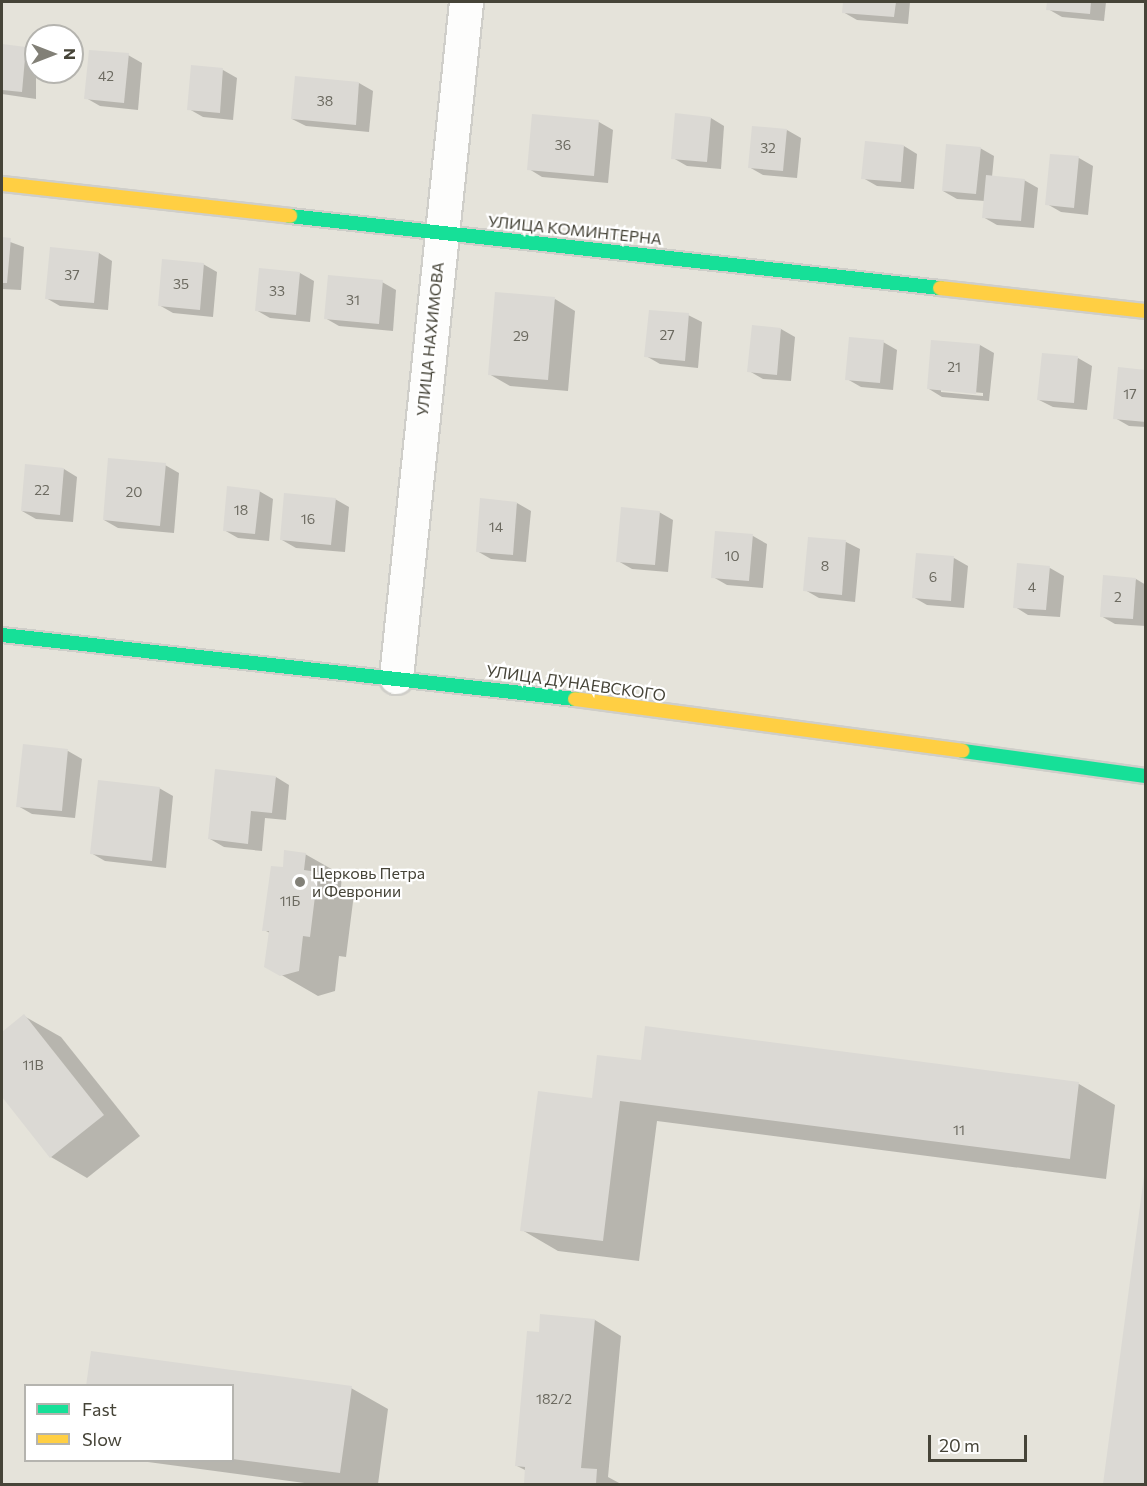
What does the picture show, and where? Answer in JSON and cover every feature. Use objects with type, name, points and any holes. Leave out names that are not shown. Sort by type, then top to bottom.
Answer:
[{"type":"street","name":"УЛИЦА НАХИМОВА","points":[[396,677],[466,2]]},
{"type":"street","name":"УЛИЦА КОМИНТЕРНА","points":[[2,184],[1146,311]]},
{"type":"street","name":"УЛИЦА ДУНАЕВСКОГО","points":[[2,635],[396,677],[1146,776]]},
{"type":"shaded area","points":[[2,2],[1145,2],[1145,1484],[2,1484]]},
{"type":"building","points":[[843,2],[896,2],[894,17],[842,13]]},
{"type":"building","points":[[1047,2],[1091,2],[1090,14],[1046,10]]},
{"type":"building","points":[[2,44],[24,47],[22,92],[2,90]]},
{"type":"building","points":[[89,50],[129,53],[124,103],[84,99]]},
{"type":"building","points":[[191,65],[223,68],[220,113],[187,110]]},
{"type":"building","points":[[295,76],[359,82],[356,125],[291,119]]},
{"type":"building","points":[[675,113],[711,117],[707,162],[671,159]]},
{"type":"building","points":[[532,114],[599,120],[594,176],[527,170]]},
{"type":"building","points":[[752,126],[787,129],[783,171],[748,168]]},
{"type":"building","points":[[865,141],[904,145],[901,182],[861,179]]},
{"type":"building","points":[[946,144],[981,147],[976,194],[942,191]]},
{"type":"building","points":[[1050,154],[1079,156],[1074,208],[1045,205]]},
{"type":"building","points":[[986,175],[1025,179],[1021,221],[982,218]]},
{"type":"building","points":[[2,237],[11,238],[7,283],[2,283]]},
{"type":"building","points":[[50,247],[99,252],[94,303],[45,299]]},
{"type":"building","points":[[162,259],[204,263],[200,310],[158,306]]},
{"type":"building","points":[[259,268],[300,272],[296,315],[255,311]]},
{"type":"building","points":[[328,275],[383,280],[379,324],[324,319]]},
{"type":"building","points":[[495,292],[555,297],[548,380],[488,375]]},
{"type":"building","points":[[649,310],[689,313],[685,361],[644,357]]},
{"type":"building","points":[[752,325],[781,328],[777,375],[747,372]]},
{"type":"building","points":[[849,337],[884,340],[880,383],[845,380]]},
{"type":"building","points":[[931,340],[980,344],[976,394],[927,389]]},
{"type":"building","points":[[1042,353],[1078,356],[1074,403],[1037,400]]},
{"type":"building","points":[[1118,367],[1146,370],[1146,422],[1113,419]]},
{"type":"building","points":[[108,458],[166,463],[160,526],[103,520]]},
{"type":"building","points":[[25,464],[64,468],[60,515],[21,511]]},
{"type":"building","points":[[227,486],[260,490],[255,534],[223,531]]},
{"type":"building","points":[[284,493],[336,498],[331,545],[280,540]]},
{"type":"building","points":[[480,498],[517,502],[513,555],[476,552]]},
{"type":"building","points":[[621,507],[660,511],[655,565],[616,562]]},
{"type":"building","points":[[715,531],[753,534],[749,581],[711,578]]},
{"type":"building","points":[[808,537],[846,540],[842,595],[803,591]]},
{"type":"building","points":[[916,553],[954,556],[951,601],[912,598]]},
{"type":"building","points":[[1017,563],[1050,566],[1046,610],[1013,608]]},
{"type":"building","points":[[1103,575],[1136,578],[1133,619],[1100,617]]},
{"type":"building","points":[[23,744],[68,749],[62,811],[16,807]]},
{"type":"building","points":[[215,769],[276,776],[272,813],[251,811],[248,844],[208,839]]},
{"type":"building","points":[[98,780],[160,787],[152,861],[90,854]]},
{"type":"building","points":[[284,850],[306,853],[304,870],[318,872],[310,937],[303,936],[299,971],[280,976],[264,967],[269,931],[262,931],[271,866],[283,867]]},
{"type":"building","points":[[24,1014],[104,1115],[50,1158],[2,1097],[2,1032]]},
{"type":"building","points":[[645,1026],[1079,1082],[1070,1159],[620,1101],[603,1241],[520,1231],[538,1091],[592,1098],[597,1055],[641,1060]]},
{"type":"building","points":[[1144,1176],[1146,1484],[1103,1484]]},
{"type":"building","points":[[540,1314],[595,1319],[581,1468],[597,1469],[596,1484],[524,1484],[525,1467],[515,1466],[527,1331],[539,1332]]},
{"type":"building","points":[[91,1351],[352,1386],[340,1473],[234,1459],[234,1384],[86,1384]]},
{"type":"traffic: fast","points":[[290,216],[940,288]]},
{"type":"traffic: fast","points":[[2,635],[575,699]]},
{"type":"traffic: fast","points":[[963,751],[1146,776]]},
{"type":"traffic: slow","points":[[2,184],[290,216]]},
{"type":"traffic: slow","points":[[940,288],[1146,311]]},
{"type":"traffic: slow","points":[[575,699],[963,751]]},
{"type":"place","name":"Церковь Петра и Февронии","points":[[300,882]]}]
